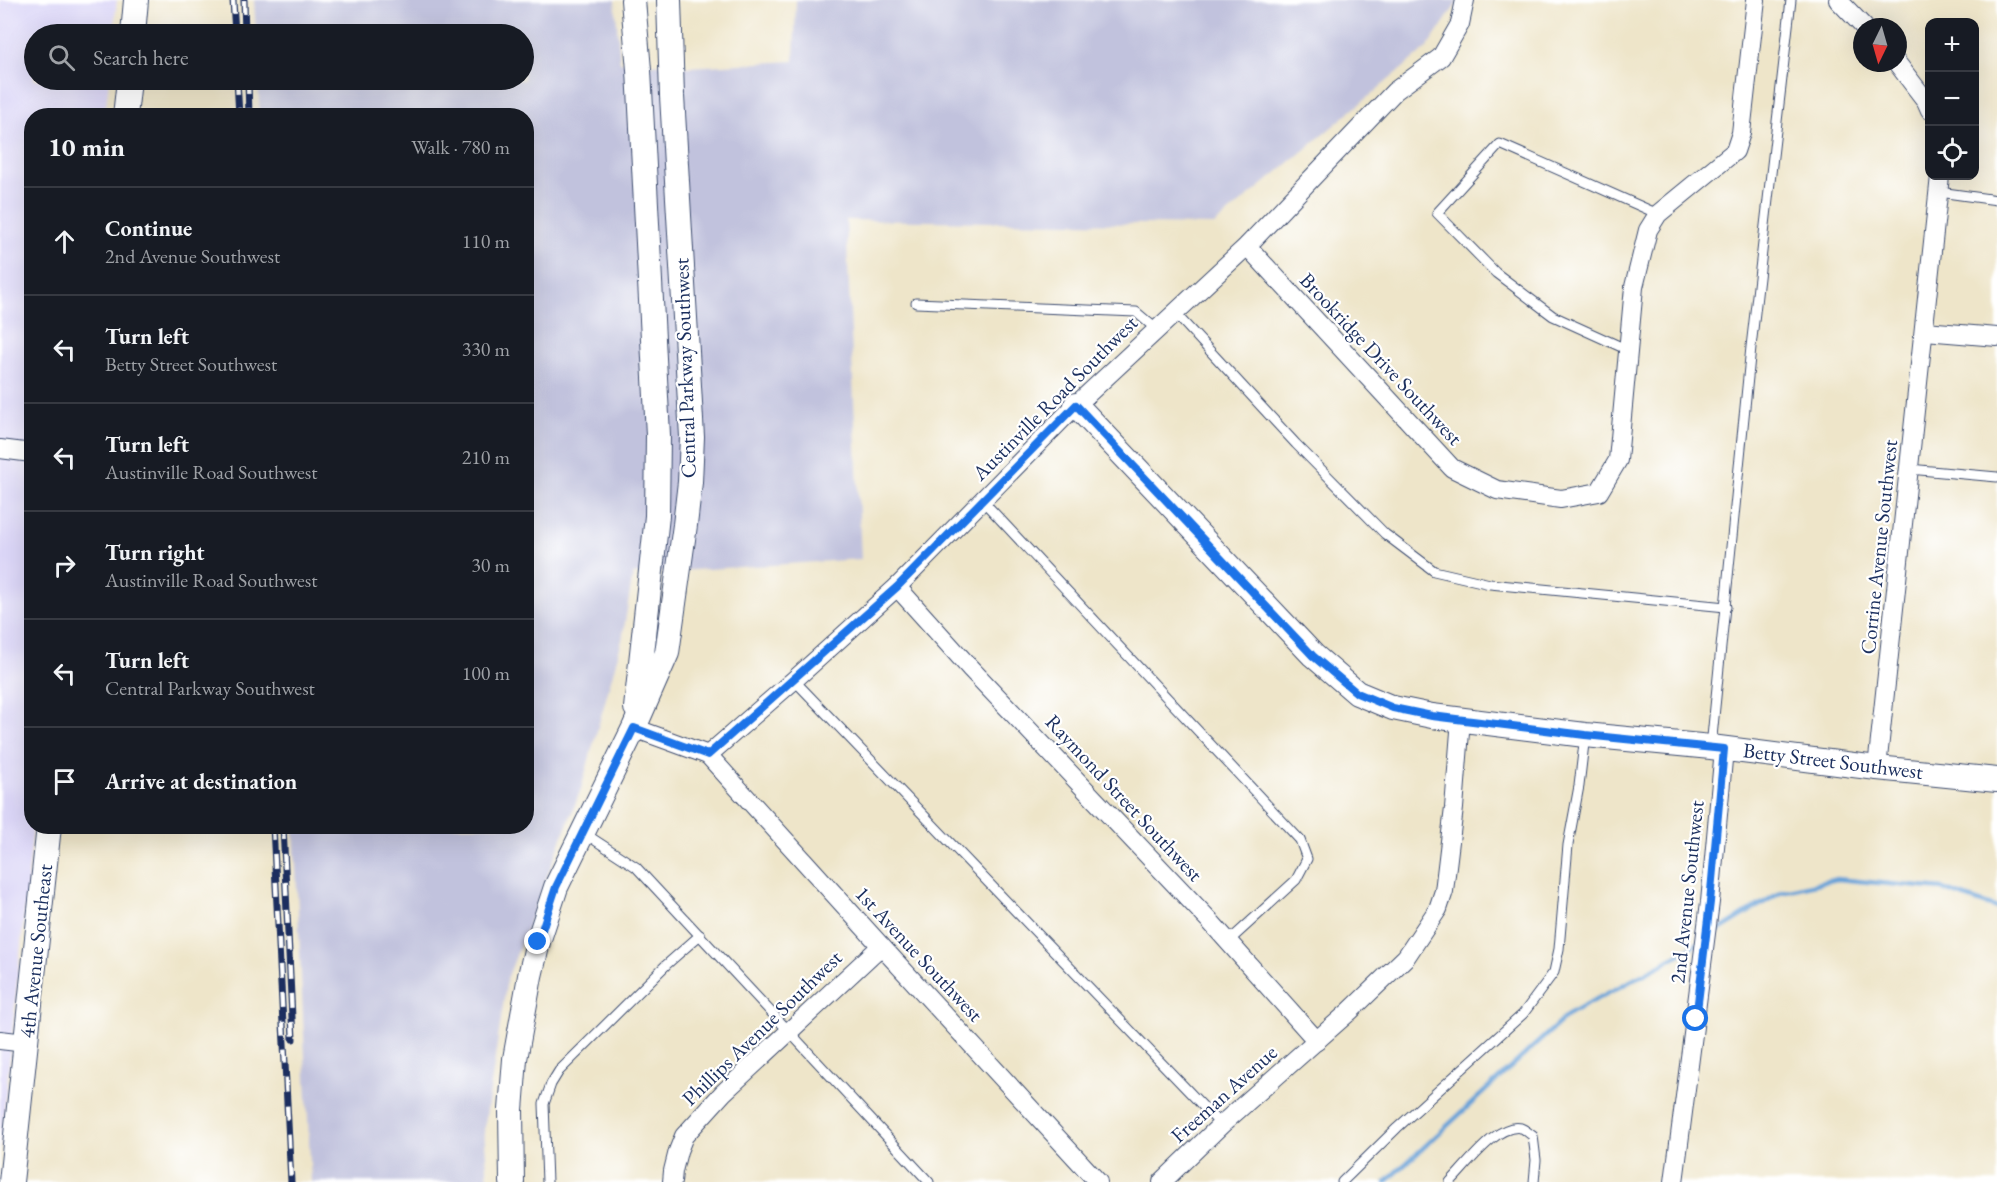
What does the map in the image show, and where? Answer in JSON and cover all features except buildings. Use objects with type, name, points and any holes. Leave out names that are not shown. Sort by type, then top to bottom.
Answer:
[{"type":"street","points":[[134,24],[136,0]]},
{"type":"street","name":"Central Parkway Southwest","points":[[633,0],[639,70],[658,435],[657,516],[634,728]]},
{"type":"street","name":"Central Parkway Southwest","points":[[512,1182],[511,1110],[515,1059],[538,942],[556,887],[634,728],[667,653],[676,599],[690,482],[692,437],[672,96],[669,0]]},
{"type":"street","name":"Austinville Road Southwest","points":[[708,755],[897,587],[1076,405],[1246,246],[1395,90],[1441,57],[1460,24],[1465,0]]},
{"type":"street","name":"Brookridge Drive Southwest","points":[[1246,246],[1452,468],[1497,490],[1561,499],[1599,492],[1618,460],[1634,287],[1648,230],[1659,214],[1735,151],[1741,133],[1756,0]]},
{"type":"street","points":[[1838,0],[1855,18]]},
{"type":"street","points":[[1904,72],[1925,99]]},
{"type":"street","points":[[126,108],[128,90]]},
{"type":"street","name":"Corrine Avenue Southwest","points":[[1877,768],[1940,184]]},
{"type":"street","points":[[1925,331],[1997,337]]},
{"type":"street","name":"Betty Street Southwest","points":[[1076,405],[1313,656],[1357,693],[1393,708],[1432,716],[1585,735],[1997,780]]},
{"type":"street","points":[[0,449],[24,452]]},
{"type":"street","name":"Raymond Street Southwest","points":[[897,587],[970,668],[1228,942],[1317,1041]]},
{"type":"street","name":"Freeman Avenue","points":[[1162,1182],[1221,1125],[1317,1041],[1406,957],[1438,909],[1444,891],[1453,820],[1461,719]]},
{"type":"street","points":[[634,728],[708,755]]},
{"type":"street","name":"2nd Avenue Southwest","points":[[1674,1182],[1710,902],[1718,748]]},
{"type":"street","name":"1st Avenue Southwest","points":[[708,755],[1098,1182]]},
{"type":"street","name":"4th Avenue Southeast","points":[[11,1182],[48,834]]},
{"type":"street","name":"Phillips Avenue Southwest","points":[[672,1182],[678,1151],[684,1136],[723,1093],[881,946]]},
{"type":"street","points":[[0,1040],[26,1043]]},
{"type":"lane","points":[[1718,748],[1726,607],[1751,347],[1791,0]]},
{"type":"lane","points":[[1628,350],[1553,316],[1496,273],[1437,213],[1500,144],[1659,214]]},
{"type":"lane","points":[[1940,184],[1997,200]]},
{"type":"lane","points":[[916,303],[1136,312],[1156,329]]},
{"type":"lane","points":[[1174,312],[1296,444],[1385,534],[1434,571],[1490,584],[1726,607]]},
{"type":"lane","points":[[1910,469],[1997,477]]},
{"type":"lane","points":[[983,501],[1300,840],[1307,859],[1296,879],[1228,942]]},
{"type":"lane","points":[[794,680],[1221,1125]]},
{"type":"lane","points":[[1342,1182],[1397,1128],[1523,1014],[1554,972],[1560,950],[1568,845],[1579,786],[1585,735]]},
{"type":"lane","points":[[582,832],[636,867],[929,1182]]},
{"type":"lane","points":[[547,1182],[544,1104],[551,1084],[559,1071],[666,965],[700,935]]},
{"type":"lane","points":[[1450,1182],[1486,1144],[1507,1128],[1522,1128],[1533,1136],[1536,1160],[1534,1182]]},
{"type":"shaded area","points":[[0,0],[117,0],[114,24],[24,24],[24,90],[108,90],[106,108],[24,108],[24,834],[32,834],[0,1153]]},
{"type":"shaded area","points":[[254,0],[615,0],[620,62],[689,67],[794,61],[796,0],[1459,0],[1427,48],[1214,225],[846,220],[861,559],[633,574],[622,640],[581,789],[507,979],[484,1130],[488,1182],[311,1182],[294,834],[534,834],[534,108],[260,108],[259,90],[534,90],[534,24],[255,24]]},
{"type":"waterway","points":[[1711,935],[1781,892],[1837,879],[1942,889],[1997,908]]},
{"type":"waterway","points":[[1386,1182],[1570,1013],[1698,943]]},
{"type":"railway","points":[[233,0],[234,24]]},
{"type":"railway","points":[[244,0],[245,24]]},
{"type":"railway","points":[[238,90],[239,108]]},
{"type":"railway","points":[[248,90],[249,108]]},
{"type":"railway","points":[[273,834],[291,1182]]},
{"type":"railway","points":[[283,834],[293,1039]]},
{"type":"route","points":[[538,942],[556,887],[634,728],[708,755],[897,587],[1076,405],[1313,656],[1357,693],[1393,708],[1432,716],[1724,749],[1710,902],[1696,1019]]}]
